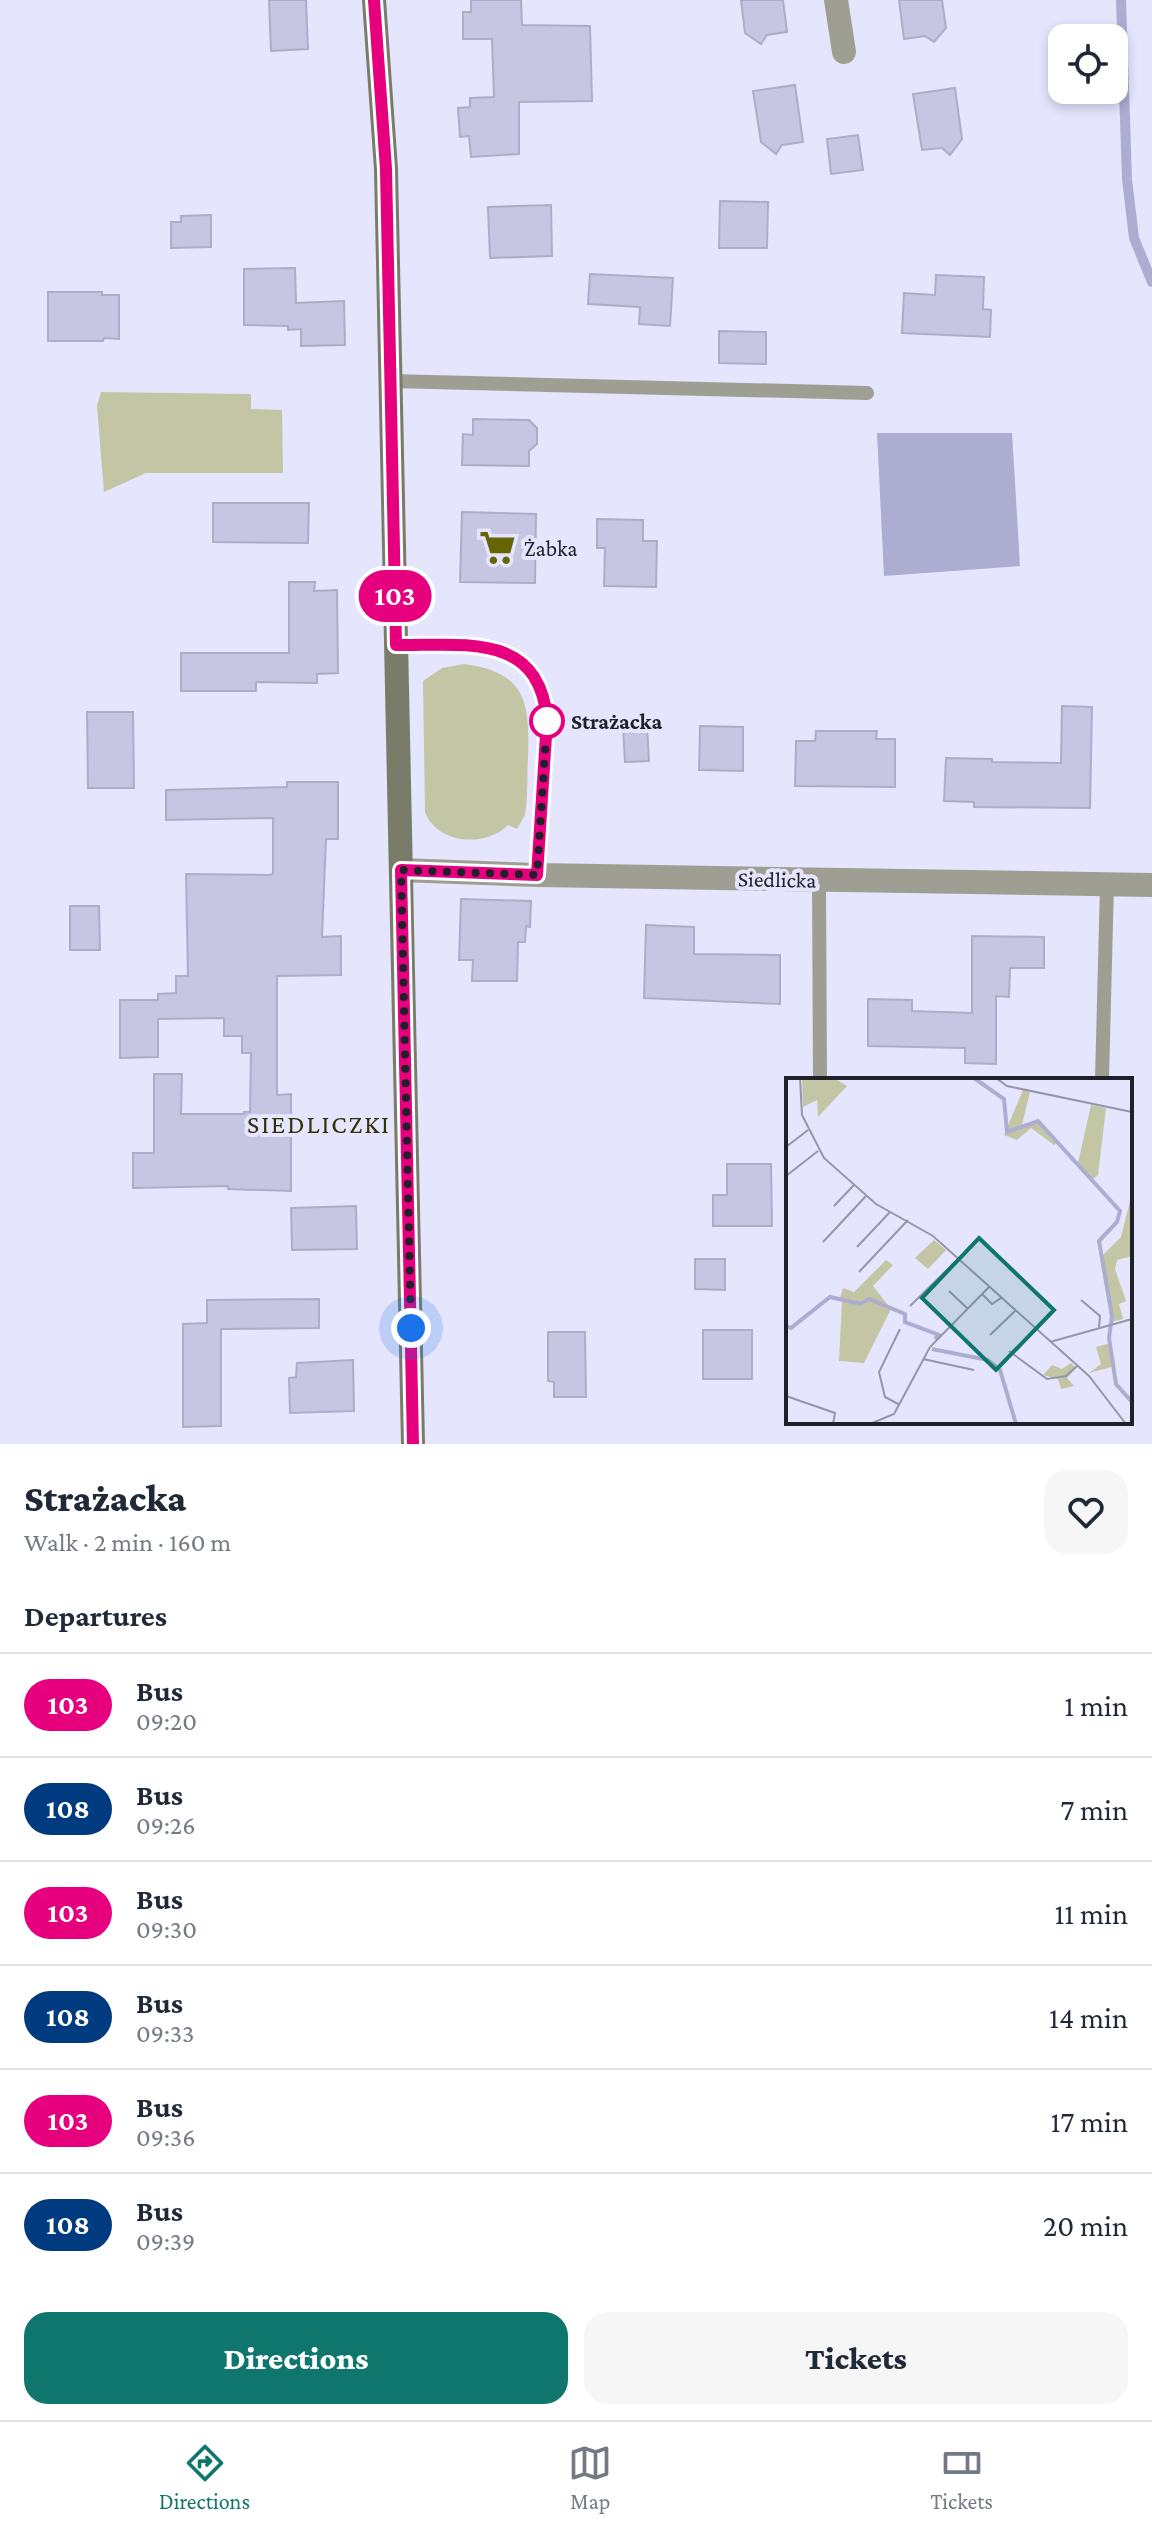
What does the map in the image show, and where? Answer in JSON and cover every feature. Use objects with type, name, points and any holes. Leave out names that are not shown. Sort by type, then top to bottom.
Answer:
[{"type":"street","points":[[374,0],[386,169],[413,1444]]},
{"type":"street","points":[[836,0],[844,52]]},
{"type":"street","name":"Siedlicka","points":[[401,870],[1152,885]]},
{"type":"lane","points":[[391,381],[867,393]]},
{"type":"lane","points":[[396,645],[494,648],[519,659],[537,680],[546,705],[547,720],[537,875]]},
{"type":"lane","points":[[819,879],[820,1078]]},
{"type":"lane","points":[[1102,1078],[1107,884]]},
{"type":"green space","points":[[101,392],[251,394],[251,409],[282,410],[283,473],[146,473],[104,492],[97,406]]},
{"type":"green space","points":[[464,664],[485,668],[512,682],[520,693],[528,721],[525,815],[517,829],[508,825],[487,837],[475,839],[462,839],[440,831],[425,812],[423,681],[442,668]]},
{"type":"water","points":[[877,433],[1012,433],[1020,566],[884,576]]},
{"type":"building","points":[[269,0],[306,0],[308,49],[271,51]]},
{"type":"building","points":[[471,0],[521,0],[522,25],[590,26],[592,101],[519,102],[519,154],[471,157],[469,136],[460,137],[458,108],[470,107],[470,98],[494,97],[492,39],[463,39],[463,12],[471,12]]},
{"type":"building","points":[[741,0],[783,0],[787,32],[767,35],[761,44],[745,33]]},
{"type":"building","points":[[899,0],[942,0],[946,28],[934,42],[925,36],[904,39]]},
{"type":"building","points":[[795,85],[803,142],[782,145],[776,154],[761,142],[753,91]]},
{"type":"building","points":[[955,88],[962,139],[950,155],[942,148],[922,150],[913,94]]},
{"type":"building","points":[[858,135],[863,170],[831,174],[827,139]]},
{"type":"building","points":[[720,201],[768,202],[767,248],[719,248]]},
{"type":"building","points":[[551,205],[552,256],[490,258],[488,207]]},
{"type":"building","points":[[211,215],[211,247],[171,248],[171,222],[181,222],[181,216]]},
{"type":"building","points":[[295,268],[296,303],[344,301],[345,345],[301,346],[301,329],[244,325],[244,269]]},
{"type":"building","points":[[590,274],[673,278],[670,326],[639,324],[640,307],[588,304]]},
{"type":"building","points":[[936,275],[984,277],[983,309],[991,310],[990,337],[902,333],[904,293],[935,295]]},
{"type":"building","points":[[48,292],[119,295],[119,339],[48,341]]},
{"type":"building","points":[[719,331],[766,332],[766,364],[719,363]]},
{"type":"building","points":[[473,419],[529,420],[537,428],[537,444],[529,451],[529,466],[462,465],[463,434],[473,435]]},
{"type":"building","points":[[213,503],[309,503],[308,543],[213,542]]},
{"type":"building","name":"Żabka","points":[[462,512],[536,514],[535,583],[460,582]]},
{"type":"building","points":[[597,519],[643,520],[643,541],[657,541],[656,587],[604,586],[605,548],[597,548]]},
{"type":"building","points":[[289,582],[315,582],[314,591],[337,590],[338,673],[317,674],[317,683],[256,682],[256,691],[181,691],[181,653],[289,653]]},
{"type":"building","points":[[1062,706],[1092,707],[1090,808],[974,807],[974,802],[944,801],[946,758],[1061,763]]},
{"type":"building","points":[[87,712],[133,712],[134,788],[88,788]]},
{"type":"building","points":[[623,726],[647,726],[649,761],[625,762]]},
{"type":"building","points":[[700,726],[743,727],[743,771],[699,770]]},
{"type":"building","points":[[816,731],[877,731],[876,739],[895,739],[895,787],[795,786],[796,741],[815,741]]},
{"type":"building","points":[[287,782],[338,782],[338,839],[326,839],[322,937],[341,936],[341,975],[277,976],[277,1095],[291,1094],[291,1191],[228,1189],[228,1186],[133,1188],[133,1153],[154,1153],[154,1074],[182,1074],[181,1114],[244,1114],[250,1112],[251,1053],[242,1053],[242,1036],[224,1036],[224,1018],[158,1019],[158,1057],[120,1058],[120,1000],[158,1000],[158,994],[176,993],[176,976],[188,976],[186,874],[273,873],[273,818],[166,820],[166,790],[287,787]]},
{"type":"building","points":[[461,899],[531,901],[530,927],[526,926],[525,942],[518,942],[517,981],[472,981],[473,960],[459,960]]},
{"type":"building","points":[[70,906],[99,906],[100,950],[70,950]]},
{"type":"building","points":[[646,925],[694,927],[694,954],[780,955],[780,1004],[644,998]]},
{"type":"building","points":[[972,936],[1044,937],[1044,968],[1010,968],[1009,997],[996,996],[996,1064],[965,1063],[965,1048],[868,1046],[868,999],[912,1000],[912,1011],[972,1013]]},
{"type":"building","points":[[727,1164],[771,1164],[772,1226],[713,1226],[713,1195],[727,1195]]},
{"type":"building","points":[[356,1206],[357,1249],[292,1250],[291,1208]]},
{"type":"building","points":[[695,1259],[725,1259],[725,1290],[695,1289]]},
{"type":"building","points":[[319,1299],[319,1328],[221,1329],[221,1426],[183,1427],[183,1324],[207,1323],[207,1300]]},
{"type":"building","points":[[703,1330],[752,1330],[752,1379],[703,1379]]},
{"type":"building","points":[[548,1332],[585,1332],[586,1397],[554,1397],[554,1382],[548,1381]]},
{"type":"building","points":[[353,1360],[354,1411],[290,1413],[289,1378],[296,1377],[297,1363]]},
{"type":"waterway","points":[[1121,0],[1127,179],[1134,238],[1152,282]]},
{"type":"bus line","name":"103","points":[[374,0],[386,169],[396,645],[481,647],[506,651],[530,669],[537,680],[546,705],[547,720],[537,875],[401,870],[413,1444]]},
{"type":"place","name":"Żabka","points":[[498,548]]},
{"type":"place","name":"Strażacka","points":[[547,721]]},
{"type":"district","name":"SIEDLICZKI","points":[[319,1124]]},
{"type":"route","points":[[411,1328],[401,870],[537,875],[547,721]]}]
